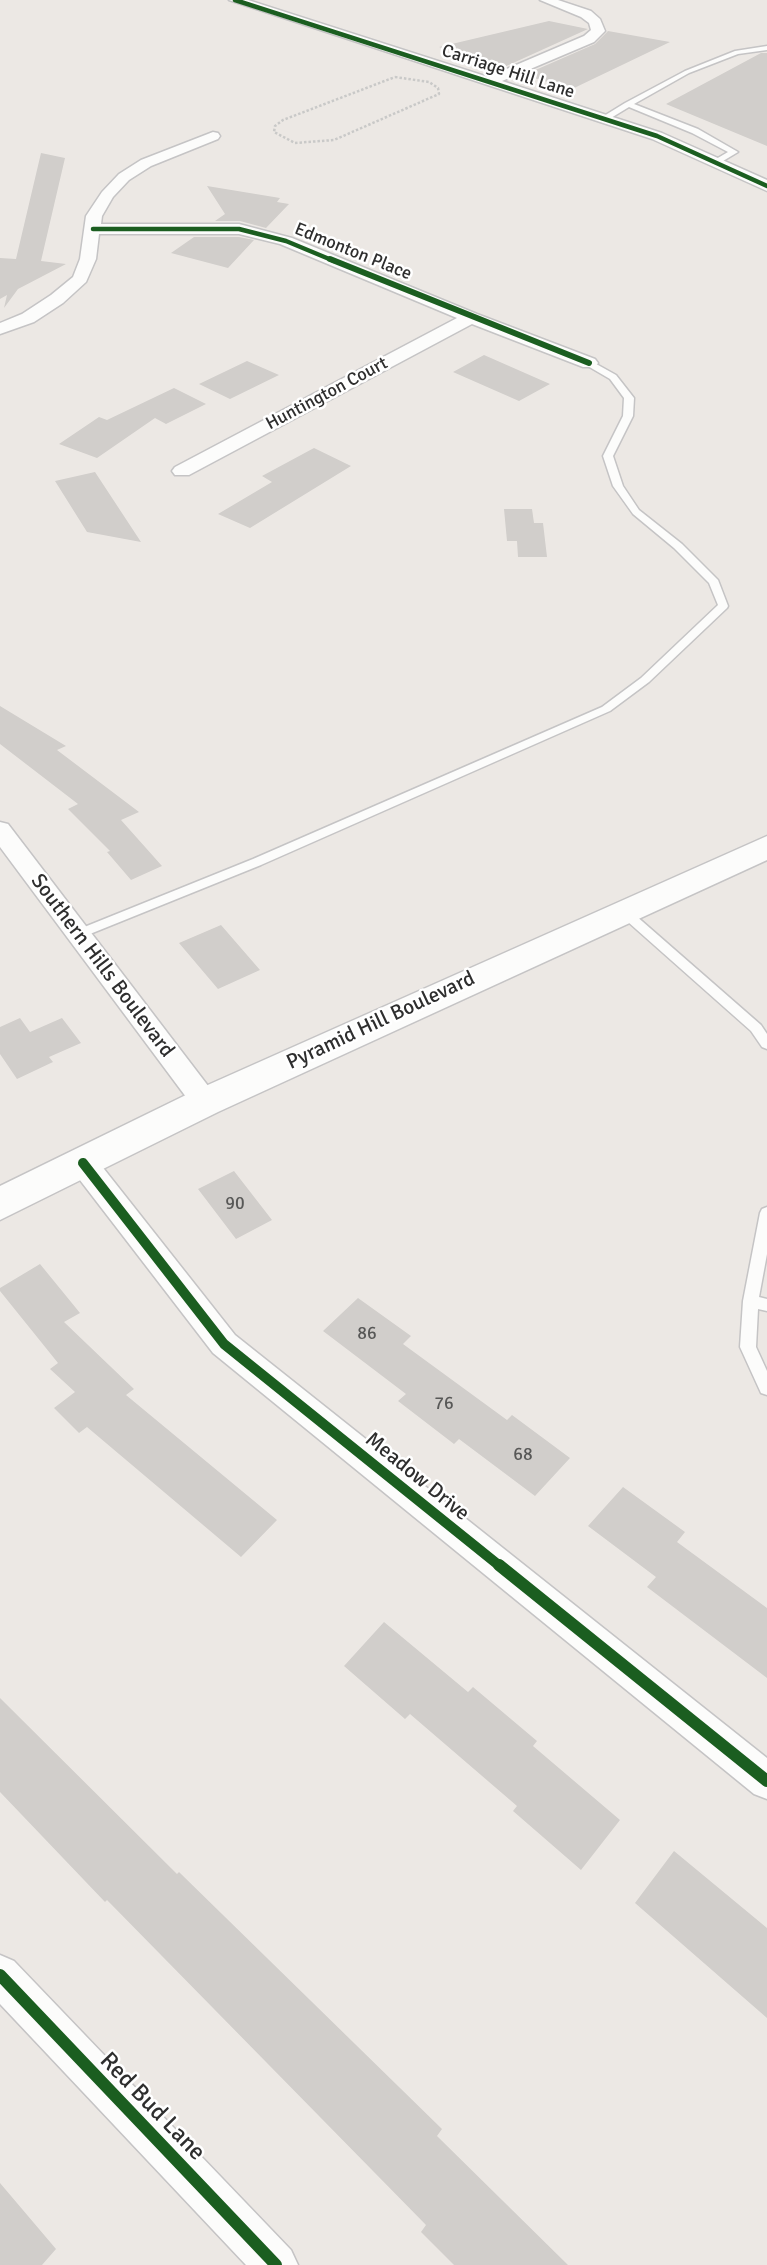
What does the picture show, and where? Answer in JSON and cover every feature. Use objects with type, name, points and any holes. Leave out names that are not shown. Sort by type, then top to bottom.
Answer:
[{"type":"main road","name":"Pyramid Hill Boulevard","points":[[0,1204],[205,1102],[767,847]]},
{"type":"street","name":"Carriage Hill Lane","points":[[235,0],[657,136],[767,186]]},
{"type":"street","points":[[489,82],[589,39],[598,31],[595,22],[586,14],[547,0]]},
{"type":"street","points":[[0,329],[28,318],[57,299],[80,279],[88,259],[94,216],[107,195],[124,177],[146,163],[213,136]]},
{"type":"street","name":"Edmonton Place","points":[[93,229],[239,229],[286,241],[471,318],[589,363]]},
{"type":"street","name":"Huntington Court","points":[[182,471],[471,318]]},
{"type":"street","name":"Southern Hills Boulevard","points":[[0,830],[76,935],[205,1102]]},
{"type":"street","name":"Meadow Drive","points":[[83,1163],[224,1344],[767,1781]]},
{"type":"street","name":"Red Bud Lane","points":[[0,1975],[276,2265]]},
{"type":"lane","points":[[603,119],[687,72],[737,52],[767,48]]},
{"type":"lane","points":[[627,104],[695,131],[734,152],[715,162]]},
{"type":"lane","points":[[76,935],[257,862],[606,709],[645,680],[723,606],[714,582],[678,546],[636,512],[618,486],[608,456],[628,416],[629,398],[613,377],[589,363]]},
{"type":"lane","points":[[623,911],[756,1028],[767,1044]]},
{"type":"lane","points":[[767,1213],[751,1301],[748,1347],[767,1388]]},
{"type":"lane","points":[[751,1301],[767,1305]]},
{"type":"path","points":[[415,78],[438,88],[439,94],[334,140],[295,143],[274,132],[275,126],[283,120],[380,81],[415,78]]},
{"type":"building","points":[[549,21],[588,29],[502,68],[439,47]]},
{"type":"building","points":[[608,31],[670,42],[572,89],[524,75],[595,44]]},
{"type":"building","points":[[761,53],[767,53],[767,146],[666,104]]},
{"type":"building","points":[[41,153],[65,158],[41,261],[66,264],[18,289],[4,308],[7,295],[0,299],[0,258],[16,259]]},
{"type":"building","points":[[207,186],[280,198],[277,202],[289,204],[266,228],[240,221],[215,221],[225,214]]},
{"type":"building","points":[[194,237],[239,237],[254,240],[228,268],[171,253]]},
{"type":"building","points":[[484,355],[550,384],[519,401],[453,372]]},
{"type":"building","points":[[247,361],[279,375],[230,399],[199,384]]},
{"type":"building","points":[[174,388],[206,404],[166,424],[155,418],[97,458],[59,444],[99,417],[107,420]]},
{"type":"building","points":[[314,448],[351,466],[250,528],[218,514],[272,482],[262,476]]},
{"type":"building","points":[[95,472],[141,542],[87,532],[55,481]]},
{"type":"building","points":[[504,509],[532,509],[534,523],[543,523],[547,557],[518,557],[517,541],[507,541]]},
{"type":"building","points":[[0,706],[66,746],[57,750],[139,812],[121,820],[162,866],[131,880],[107,852],[110,851],[68,809],[78,804],[0,744]]},
{"type":"building","points":[[221,925],[260,970],[218,989],[179,943]]},
{"type":"building","points":[[20,1018],[30,1032],[62,1018],[81,1043],[49,1057],[53,1062],[17,1079],[0,1054],[0,1027]]},
{"type":"building","points":[[234,1171],[272,1220],[236,1239],[198,1189]]},
{"type":"building","points":[[40,1264],[80,1313],[64,1322],[134,1389],[126,1395],[277,1520],[241,1557],[87,1427],[79,1433],[54,1408],[75,1392],[50,1369],[58,1363],[0,1291],[0,1288]]},
{"type":"building","points":[[358,1298],[411,1336],[403,1344],[507,1420],[512,1415],[570,1458],[535,1496],[459,1439],[454,1444],[398,1401],[406,1394],[323,1331]]},
{"type":"building","points":[[623,1487],[685,1532],[677,1542],[767,1608],[767,1678],[647,1587],[656,1577],[588,1526]]},
{"type":"building","points":[[384,1622],[468,1692],[473,1687],[537,1741],[533,1746],[620,1820],[581,1870],[513,1811],[517,1806],[410,1714],[405,1719],[344,1666]]},
{"type":"building","points":[[0,1698],[177,1874],[179,1872],[442,2129],[437,2136],[568,2265],[454,2265],[421,2232],[426,2225],[107,1900],[105,1902],[0,1792]]},
{"type":"building","points":[[674,1851],[767,1928],[767,2018],[635,1903]]},
{"type":"building","points":[[0,2183],[56,2249],[42,2265],[0,2265]]},
{"type":"cycle path","points":[[235,0],[657,136],[767,186]]},
{"type":"cycle path","points":[[93,229],[239,229],[286,241],[471,318],[589,363]]},
{"type":"cycle path","points":[[83,1163],[224,1344],[767,1781]]},
{"type":"cycle path","points":[[0,1975],[276,2265]]}]
